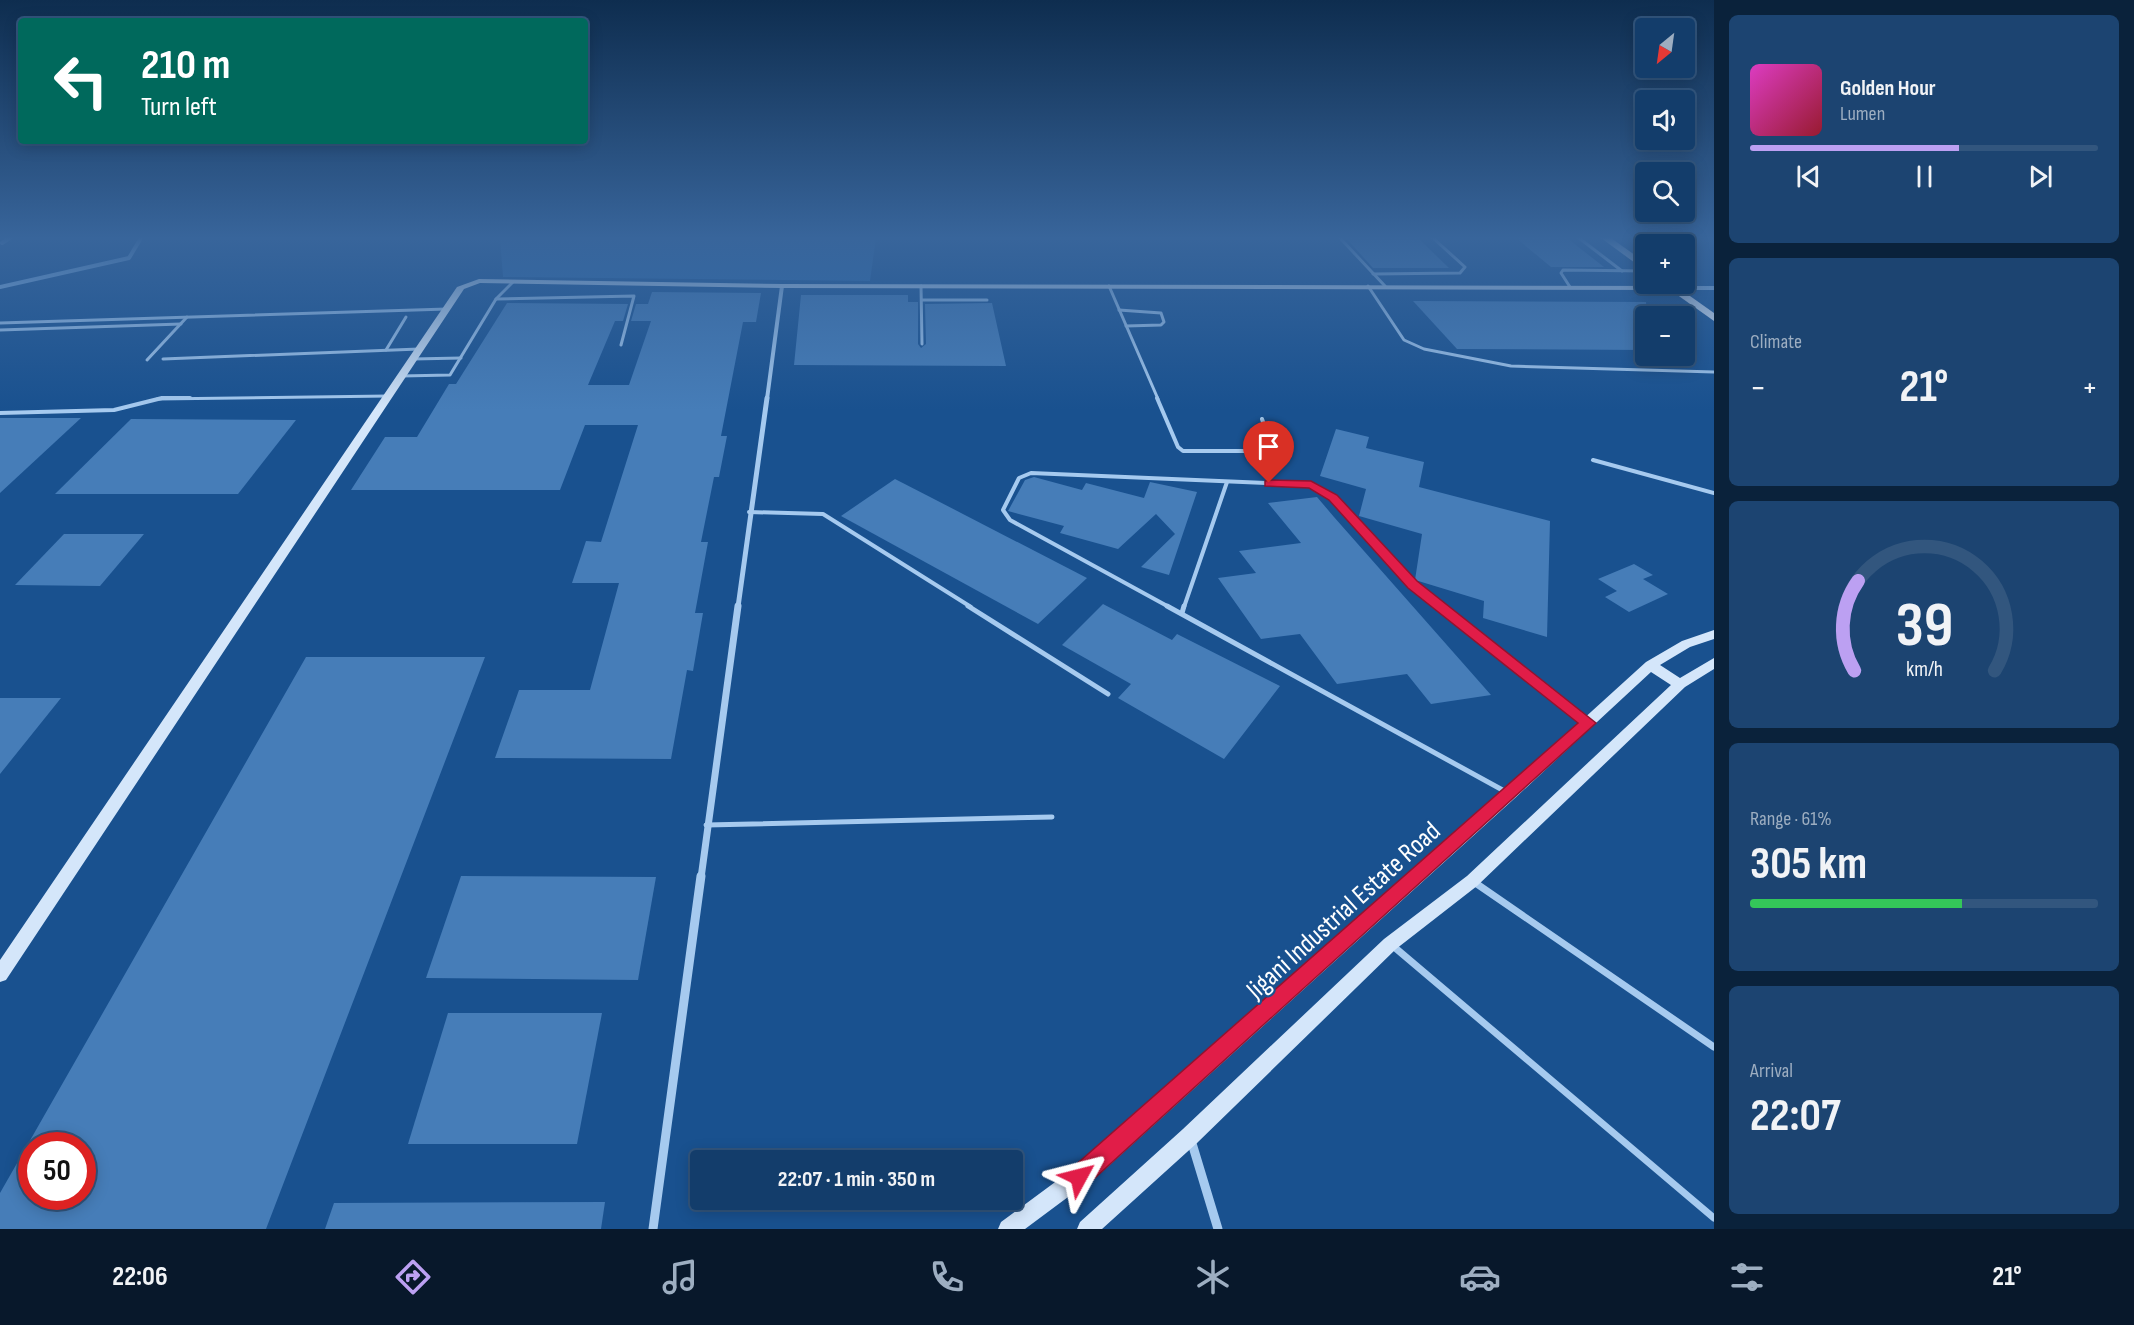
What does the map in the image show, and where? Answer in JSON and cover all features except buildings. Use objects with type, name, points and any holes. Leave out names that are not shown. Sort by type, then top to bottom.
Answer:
[{"type":"main road","points":[[1688,295],[1714,318]]},
{"type":"main road","points":[[1693,295],[1714,307]]},
{"type":"street","points":[[0,974],[456,295]]},
{"type":"street","points":[[653,1229],[706,825],[781,295]]},
{"type":"street","name":"Jigani Industrial Estate Road","points":[[1008,1229],[1096,1164],[1510,794],[1650,665],[1686,644],[1714,634]]},
{"type":"street","points":[[1087,1229],[1190,1136],[1390,945],[1472,881],[1680,684],[1714,663]]},
{"type":"street","points":[[1650,665],[1680,684]]},
{"type":"street","points":[[1190,1136],[1218,1229]]},
{"type":"lane","points":[[401,376],[450,375],[500,295]]},
{"type":"lane","points":[[922,295],[922,344]]},
{"type":"lane","points":[[1113,295],[1178,447],[1183,451],[1260,451],[1272,448],[1262,419]]},
{"type":"lane","points":[[1374,295],[1404,340],[1424,349],[1511,366],[1714,372]]},
{"type":"lane","points":[[496,299],[634,296],[621,345]]},
{"type":"lane","points":[[922,300],[987,300]]},
{"type":"lane","points":[[0,323],[447,309]]},
{"type":"lane","points":[[1119,310],[1154,310],[1161,313],[1164,322],[1161,325],[1126,326]]},
{"type":"lane","points":[[147,360],[188,317]]},
{"type":"lane","points":[[386,350],[406,317]]},
{"type":"lane","points":[[139,325],[146,318]]},
{"type":"lane","points":[[77,327],[84,320]]},
{"type":"lane","points":[[24,329],[32,322]]},
{"type":"lane","points":[[0,330],[181,324]]},
{"type":"lane","points":[[163,359],[419,349]]},
{"type":"lane","points":[[413,359],[461,358]]},
{"type":"lane","points":[[0,413],[114,410],[162,398],[388,396]]},
{"type":"lane","points":[[1593,460],[1714,493]]},
{"type":"lane","points":[[1510,794],[1010,520],[1004,510],[1019,478],[1031,473],[1311,485],[1333,497],[1413,584],[1588,723]]},
{"type":"lane","points":[[1182,613],[1227,482]]},
{"type":"lane","points":[[750,512],[823,514],[1108,694]]},
{"type":"lane","points":[[706,825],[1052,817]]},
{"type":"lane","points":[[1472,881],[1714,1047]]},
{"type":"lane","points":[[1390,945],[1714,1218]]},
{"type":"route","points":[[1079,1177],[1130,1134],[1588,723],[1413,584],[1333,497],[1311,485],[1269,483]]}]
